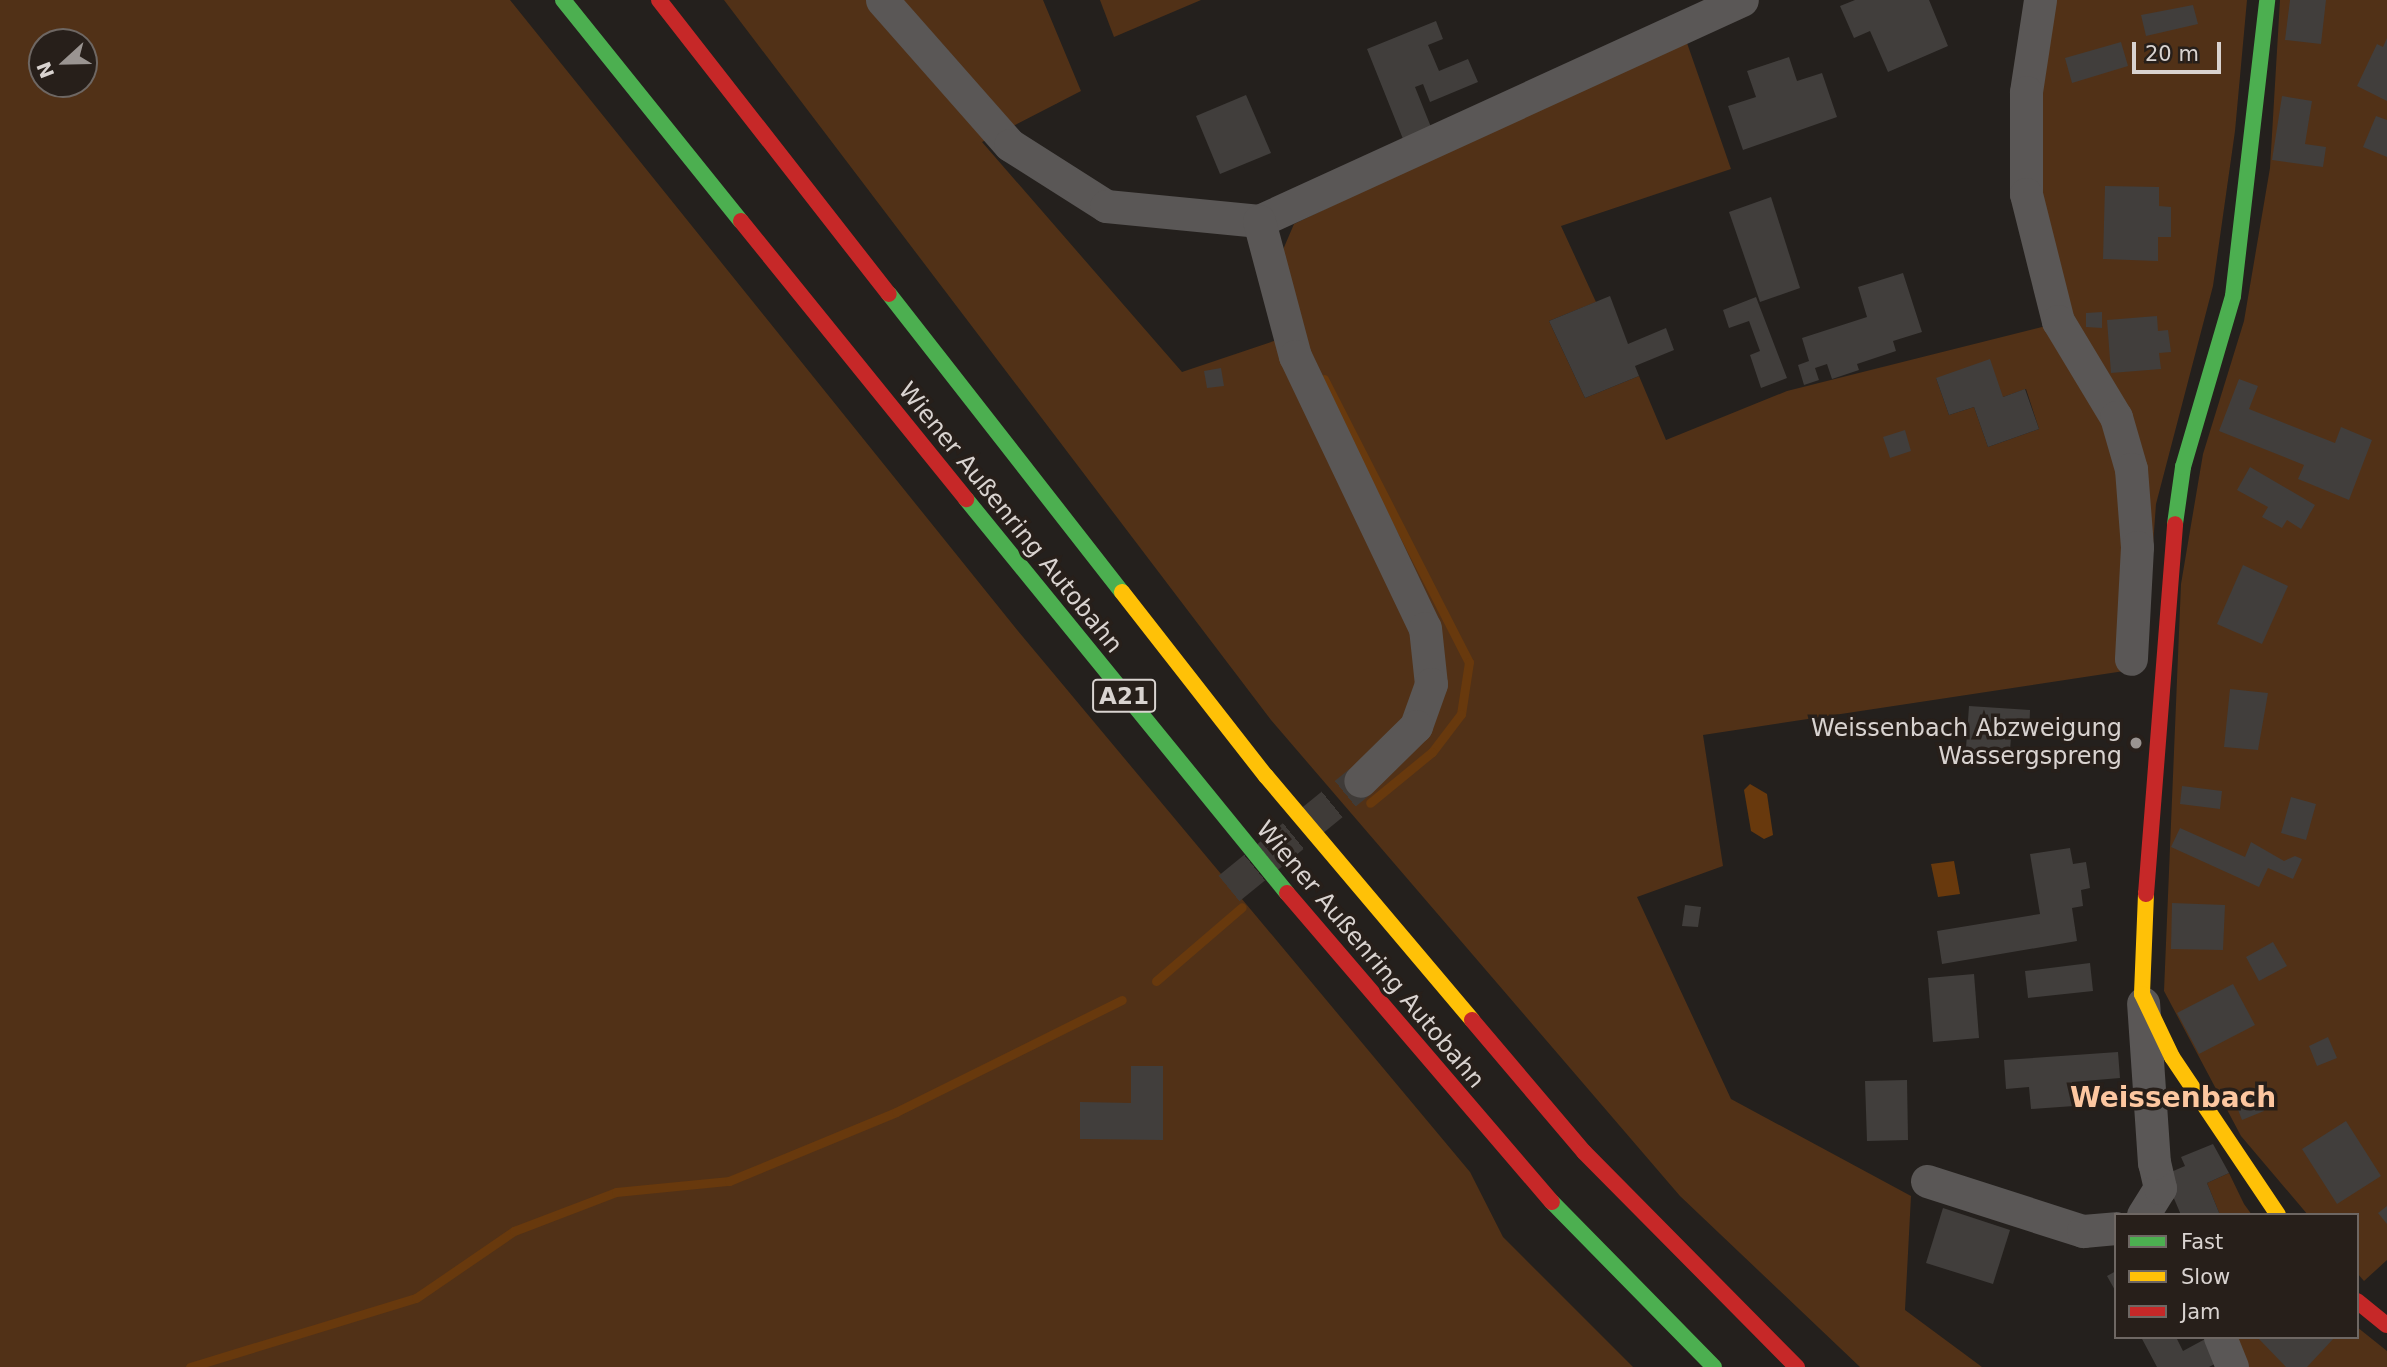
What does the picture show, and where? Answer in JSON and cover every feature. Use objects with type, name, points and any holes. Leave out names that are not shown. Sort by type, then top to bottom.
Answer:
[{"type":"main road","name":"Wiener Außenring Autobahn","points":[[563,0],[1219,813],[1541,1190],[1714,1367]]},
{"type":"main road","name":"Wiener Außenring Autobahn","points":[[659,0],[1266,776],[1584,1152],[1797,1367]]},
{"type":"main road","points":[[2267,0],[2233,296],[2183,467],[2169,567],[2148,826],[2142,995],[2172,1057],[2277,1213]]},
{"type":"main road","points":[[2359,1303],[2387,1325]]},
{"type":"street","points":[[882,0],[1010,145],[1106,206],[1259,221],[1742,0]]},
{"type":"street","points":[[2040,0],[2026,92],[2026,194],[2058,321],[2116,416],[2131,469],[2137,547],[2131,659]]},
{"type":"street","points":[[1259,221],[1295,356],[1425,628],[1431,684],[1416,726],[1360,781]]},
{"type":"street","points":[[2142,995],[2157,1195]]},
{"type":"street","points":[[1927,1181],[2083,1231],[2114,1228]]},
{"type":"street","points":[[2221,1339],[2232,1367]]},
{"type":"shaded area","points":[[0,0],[510,0],[1018,631],[1470,1172],[1503,1237],[1633,1367],[0,1367]]},
{"type":"shaded area","points":[[724,0],[1043,0],[1081,91],[982,142],[1182,372],[1280,339],[1443,690],[1288,313],[1282,252],[1294,224],[1653,52],[1687,43],[1731,169],[1561,226],[1596,302],[1549,321],[1585,398],[1639,376],[1666,440],[1787,391],[2066,321],[2038,203],[2037,88],[2051,0],[2247,0],[2235,131],[2213,286],[2156,504],[2144,668],[1703,735],[1723,866],[1637,897],[1731,1099],[1911,1196],[1905,1310],[1982,1367],[1860,1367],[1680,1196],[1271,720]],"holes":[[[1936,378],[2003,397],[2026,389],[2039,429],[1988,447],[1974,407],[1949,415]]]},
{"type":"shaded area","points":[[1100,0],[1201,0],[1114,37]]},
{"type":"shaded area","points":[[2280,0],[2387,0],[2387,1260],[2364,1281],[2359,1275],[2359,1213],[2306,1213],[2241,1136],[2164,991],[2181,584],[2203,454],[2244,321],[2270,168]]},
{"type":"shaded area","points":[[1750,784],[1767,794],[1773,835],[1764,839],[1751,831],[1744,790]]},
{"type":"shaded area","points":[[1954,861],[1960,894],[1938,897],[1931,864]]},
{"type":"shaded area","points":[[2229,1173],[2251,1213],[2219,1213],[2207,1183]]},
{"type":"shaded area","points":[[2359,1329],[2387,1351],[2387,1367],[2246,1367],[2234,1339],[2359,1339]]},
{"type":"building","points":[[1855,0],[1929,0],[1948,46],[1888,72],[1870,31],[1854,38],[1840,6]]},
{"type":"building","points":[[2290,0],[2326,0],[2321,44],[2285,40]]},
{"type":"building","points":[[2193,5],[2198,24],[2146,36],[2141,15]]},
{"type":"building","points":[[1436,21],[1443,39],[1428,45],[1439,71],[1468,59],[1478,82],[1430,102],[1423,84],[1415,87],[1431,127],[1403,139],[1367,49]]},
{"type":"building","points":[[2387,38],[2387,101],[2357,86],[2377,44],[2383,47]]},
{"type":"building","points":[[2121,42],[2128,66],[2072,83],[2065,58]]},
{"type":"building","points":[[1789,57],[1797,81],[1822,73],[1837,117],[1743,150],[1728,106],[1756,97],[1747,71]]},
{"type":"building","points":[[1246,95],[1271,153],[1220,174],[1196,116]]},
{"type":"building","points":[[2282,96],[2312,101],[2305,144],[2326,147],[2323,167],[2272,160]]},
{"type":"building","points":[[2376,116],[2387,120],[2387,157],[2363,147]]},
{"type":"building","points":[[2105,186],[2159,187],[2159,206],[2171,207],[2171,237],[2158,237],[2158,261],[2103,259]]},
{"type":"building","points":[[1771,197],[1800,288],[1760,302],[1729,212]]},
{"type":"building","points":[[1903,273],[1922,332],[1893,341],[1896,351],[1857,364],[1859,370],[1832,379],[1827,364],[1815,368],[1819,380],[1804,385],[1798,365],[1809,361],[1802,338],[1867,317],[1858,287]]},
{"type":"building","points":[[1610,296],[1628,344],[1666,328],[1674,350],[1635,366],[1639,376],[1585,398],[1549,321]]},
{"type":"building","points":[[1756,297],[1787,378],[1761,388],[1750,355],[1760,351],[1749,321],[1729,328],[1723,310]]},
{"type":"building","points":[[2102,312],[2102,328],[2086,327],[2086,313]]},
{"type":"building","points":[[2157,316],[2158,331],[2168,330],[2171,352],[2159,353],[2161,369],[2111,373],[2107,320]]},
{"type":"building","points":[[1990,359],[2003,397],[2025,389],[2039,429],[1988,447],[1974,407],[1949,415],[1936,378]]},
{"type":"building","points":[[1221,368],[1224,386],[1207,388],[1204,371]]},
{"type":"building","points":[[2239,379],[2258,386],[2249,409],[2335,443],[2341,427],[2372,440],[2349,500],[2298,479],[2304,465],[2219,431]]},
{"type":"building","points":[[1905,430],[1911,451],[1890,458],[1883,437]]},
{"type":"building","points":[[2250,467],[2315,505],[2301,529],[2287,520],[2282,528],[2262,517],[2268,507],[2237,490]]},
{"type":"building","points":[[2243,565],[2288,586],[2262,644],[2217,624]]},
{"type":"building","points":[[2230,689],[2268,693],[2258,750],[2224,747]]},
{"type":"building","points":[[1969,706],[2030,710],[2029,738],[2011,737],[2009,765],[1965,762]]},
{"type":"building","points":[[2182,786],[2222,791],[2220,809],[2180,804]]},
{"type":"building","points":[[2291,797],[2316,804],[2306,840],[2281,833]]},
{"type":"building","points":[[2180,828],[2245,857],[2251,842],[2284,861],[2295,856],[2302,859],[2293,879],[2268,868],[2259,887],[2171,847]]},
{"type":"building","points":[[2070,848],[2073,864],[2086,862],[2090,888],[2081,890],[2083,906],[2072,908],[2077,941],[1942,964],[1937,931],[2040,914],[2030,854]]},
{"type":"building","points":[[2172,903],[2225,905],[2223,950],[2171,949]]},
{"type":"building","points":[[1685,905],[1701,907],[1698,927],[1682,926]]},
{"type":"building","points":[[2273,942],[2287,966],[2259,981],[2246,957]]},
{"type":"building","points":[[2090,963],[2093,991],[2028,998],[2025,971]]},
{"type":"building","points":[[1974,974],[1979,1038],[1933,1042],[1928,978]]},
{"type":"building","points":[[2233,984],[2255,1025],[2199,1054],[2177,1013]]},
{"type":"building","points":[[2328,1037],[2337,1058],[2317,1066],[2309,1046]]},
{"type":"building","points":[[2118,1052],[2120,1078],[2072,1082],[2074,1106],[2031,1109],[2029,1087],[2006,1089],[2004,1060]]},
{"type":"building","points":[[1131,1066],[1163,1066],[1163,1140],[1080,1139],[1080,1102],[1131,1103]]},
{"type":"building","points":[[1907,1080],[1908,1140],[1867,1141],[1865,1081]]},
{"type":"building","points":[[2257,1093],[2264,1111],[2242,1120],[2235,1102]]},
{"type":"building","points":[[2346,1121],[2381,1176],[2337,1204],[2302,1149]]},
{"type":"building","points":[[2213,1144],[2229,1173],[2207,1183],[2219,1213],[2180,1213],[2164,1175],[2185,1166],[2181,1157]]},
{"type":"building","points":[[2387,1206],[2387,1224],[2378,1213]]},
{"type":"building","points":[[1943,1208],[2010,1230],[1993,1284],[1926,1263]]},
{"type":"building","points":[[2114,1272],[2114,1288],[2107,1276]]},
{"type":"building","points":[[2142,1339],[2177,1339],[2183,1351],[2208,1339],[2220,1361],[2209,1367],[2157,1367]]},
{"type":"building","points":[[2259,1339],[2333,1339],[2307,1367],[2286,1367]]},
{"type":"waterway","points":[[1324,379],[1469,662],[1461,714],[1432,752],[1370,803]]},
{"type":"waterway","points":[[1156,981],[1242,907]]},
{"type":"waterway","points":[[190,1367],[416,1298],[514,1231],[616,1192],[729,1181],[896,1112],[1122,1000]]},
{"type":"tunnel","points":[[1229,888],[1360,781]]},
{"type":"traffic: fast","points":[[563,0],[741,221]]},
{"type":"traffic: fast","points":[[2175,524],[2183,467],[2233,296],[2267,0]]},
{"type":"traffic: fast","points":[[889,294],[1122,592]]},
{"type":"traffic: fast","points":[[966,499],[1287,893]]},
{"type":"traffic: fast","points":[[1552,1202],[1714,1367]]},
{"type":"traffic: slow","points":[[1122,592],[1266,776],[1472,1020]]},
{"type":"traffic: slow","points":[[2146,894],[2142,994],[2172,1057],[2277,1213]]},
{"type":"traffic: jam","points":[[659,0],[889,294]]},
{"type":"traffic: jam","points":[[741,221],[966,499]]},
{"type":"traffic: jam","points":[[2146,894],[2175,524]]},
{"type":"traffic: jam","points":[[1287,893],[1552,1202]]},
{"type":"traffic: jam","points":[[1472,1020],[1584,1152],[1797,1367]]},
{"type":"traffic: jam","points":[[2359,1303],[2387,1325]]},
{"type":"place","name":"Weissenbach Abzweigung Wassergspreng","points":[[2136,743]]},
{"type":"district","name":"Weissenbach","points":[[2173,1098]]}]
